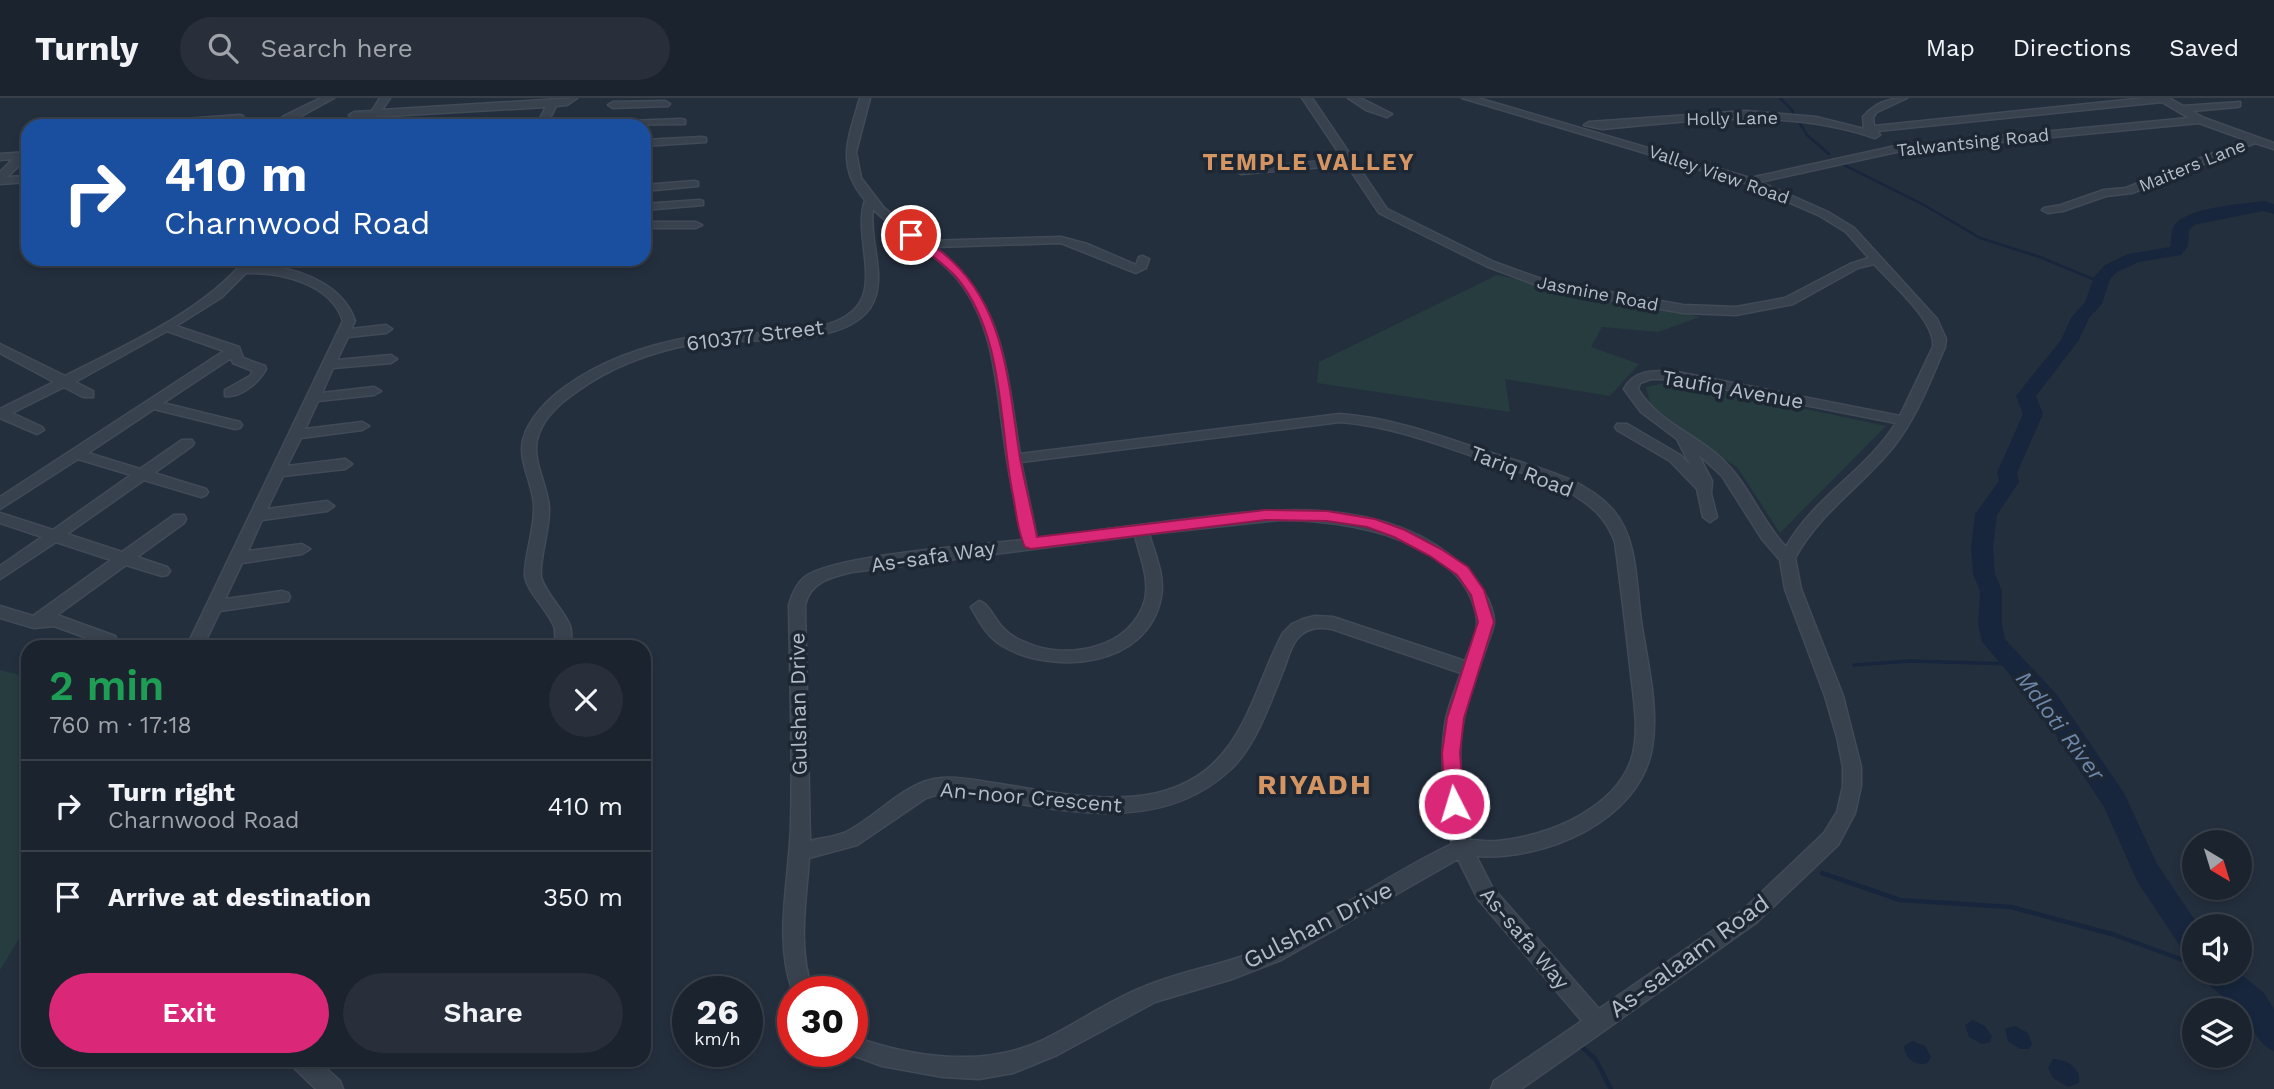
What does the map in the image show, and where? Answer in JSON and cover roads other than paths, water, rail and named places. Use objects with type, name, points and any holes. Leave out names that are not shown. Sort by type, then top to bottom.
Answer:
[{"type":"street","points":[[286,119],[329,98]]},
{"type":"street","points":[[376,113],[385,98]]},
{"type":"street","points":[[444,109],[450,98]]},
{"type":"street","points":[[354,115],[567,103],[572,98]]},
{"type":"street","points":[[865,98],[851,150],[851,164],[860,186],[898,226],[924,244],[963,278],[985,315],[998,353],[1004,382],[1013,459],[1031,543]]},
{"type":"street","name":"Jasmine Road","points":[[1307,98],[1351,160],[1375,201],[1391,216],[1509,272],[1562,288],[1697,310],[1748,310],[1789,301],[1854,266],[1878,259]]},
{"type":"street","points":[[1353,98],[1369,108],[1387,114]]},
{"type":"street","name":"Valley View Road","points":[[1467,98],[1749,181],[1839,222],[1878,259],[1933,322],[1940,339],[1939,347],[1905,421],[1868,466],[1799,534],[1787,558]]},
{"type":"street","points":[[1871,131],[1870,114],[1902,98]]},
{"type":"street","points":[[1871,131],[2163,98],[2200,120],[2274,146]]},
{"type":"street","points":[[633,119],[640,101]]},
{"type":"street","points":[[613,105],[640,101],[665,104]]},
{"type":"street","points":[[544,119],[552,104]]},
{"type":"street","points":[[2182,109],[2237,104]]},
{"type":"street","name":"Holly Lane","points":[[1589,125],[1735,114],[1801,118],[1871,131]]},
{"type":"street","name":"Talwantsing Road","points":[[1749,181],[1896,149],[2200,120]]},
{"type":"street","points":[[651,124],[681,122]]},
{"type":"street","points":[[1871,131],[1896,149]]},
{"type":"street","name":"Maiters Lane","points":[[2048,209],[2063,208],[2104,193],[2128,191],[2256,139]]},
{"type":"street","points":[[651,143],[702,140]]},
{"type":"street","points":[[0,157],[21,155]]},
{"type":"street","points":[[0,179],[21,159]]},
{"type":"street","points":[[1241,171],[1351,160]]},
{"type":"street","points":[[0,179],[21,179]]},
{"type":"street","points":[[651,190],[694,184]]},
{"type":"street","name":"610377 Street","points":[[563,640],[562,626],[533,577],[543,513],[528,447],[548,409],[572,387],[588,377],[664,347],[719,337],[816,331],[850,320],[859,314],[870,297],[870,267],[864,224],[870,198]]},
{"type":"street","points":[[651,206],[699,203]]},
{"type":"street","points":[[651,225],[696,225]]},
{"type":"street","points":[[924,244],[1054,239],[1083,246],[1134,269],[1140,268],[1143,259]]},
{"type":"street","points":[[0,413],[64,383],[166,327],[218,294],[246,266]]},
{"type":"street","points":[[198,640],[349,321],[347,312],[324,291],[289,273],[253,266]]},
{"type":"street","points":[[166,327],[234,350],[238,360],[258,367],[261,372],[230,393]]},
{"type":"street","points":[[342,334],[386,329]]},
{"type":"street","points":[[0,348],[88,394]]},
{"type":"street","points":[[0,504],[234,350]]},
{"type":"street","points":[[328,365],[391,359]]},
{"type":"street","name":"Taufiq Avenue","points":[[1787,558],[1772,542],[1738,483],[1715,460],[1637,400],[1631,390],[1635,381],[1649,375],[1672,375],[1905,421]]},
{"type":"street","points":[[312,398],[374,391]]},
{"type":"street","points":[[152,404],[235,425]]},
{"type":"street","points":[[0,413],[37,430]]},
{"type":"street","name":"Tariq Road","points":[[1013,459],[1340,418],[1362,419],[1416,432],[1552,478],[1570,486],[1602,508],[1616,525],[1623,542],[1644,720],[1645,738],[1639,763],[1632,776],[1609,803],[1565,831],[1511,847],[1462,848]]},
{"type":"street","points":[[296,434],[362,426]]},
{"type":"street","points":[[1622,427],[1675,458],[1705,489]]},
{"type":"street","points":[[1681,434],[1705,481],[1710,517]]},
{"type":"street","points":[[0,575],[187,443]]},
{"type":"street","points":[[76,454],[201,492]]},
{"type":"street","points":[[279,472],[345,464]]},
{"type":"street","points":[[259,515],[327,506]]},
{"type":"street","name":"As-safa Way","points":[[806,585],[823,574],[843,569],[1225,519],[1296,514],[1349,519],[1400,534],[1450,561],[1462,571],[1479,594],[1486,622],[1455,718],[1451,753],[1452,786],[1462,848],[1485,893],[1598,1023]]},
{"type":"street","points":[[0,518],[162,571]]},
{"type":"street","points":[[37,621],[179,519]]},
{"type":"street","points":[[979,607],[998,634],[1024,649],[1079,657],[1111,648],[1139,628],[1153,601],[1153,583],[1140,531]]},
{"type":"street","points":[[236,558],[302,549]]},
{"type":"street","name":"As-salaam Road","points":[[1502,1089],[1751,916],[1831,839],[1846,813],[1852,786],[1852,767],[1846,737],[1834,696],[1793,589],[1787,558]]},
{"type":"street","name":"Gulshan Drive","points":[[799,976],[795,956],[794,926],[800,852],[797,606],[800,592],[806,585]]},
{"type":"street","points":[[214,606],[282,597]]},
{"type":"street","points":[[0,612],[23,620],[55,621],[109,640]]},
{"type":"street","name":"An-noor Crescent","points":[[800,852],[850,839],[920,793],[941,785],[1128,807],[1170,800],[1189,793],[1212,778],[1240,745],[1289,637],[1297,628],[1308,623],[1333,623],[1470,669]]},
{"type":"street","name":"Gulshan Drive","points":[[868,1051],[963,1069],[990,1068],[1016,1062],[1080,1034],[1136,1000],[1168,986],[1246,965],[1462,848]]},
{"type":"street","points":[[308,1067],[332,1089]]},
{"type":"water","points":[[1973,1020],[1985,1026],[1992,1036],[1990,1042],[1982,1044],[1969,1037],[1965,1025]]},
{"type":"water","points":[[2015,1026],[2028,1033],[2032,1044],[2029,1049],[2020,1049],[2008,1041],[2005,1029]]},
{"type":"water","points":[[1912,1041],[1925,1046],[1931,1057],[1928,1063],[1915,1063],[1909,1058],[1904,1046]]},
{"type":"water","points":[[2053,1059],[2072,1065],[2078,1073],[2079,1083],[2068,1087],[2053,1078],[2048,1068]]},
{"type":"waterway","points":[[1780,98],[1791,109],[1807,135],[1829,154]]},
{"type":"waterway","points":[[1840,163],[1924,205],[1980,238],[2040,257],[2100,282]]},
{"type":"waterway","name":"Mdloti River","points":[[2182,925],[2147,872],[2115,801],[2048,702],[1994,642],[1990,625],[1991,591],[1984,574],[1982,548],[1986,514],[2009,482],[2007,473],[2033,414],[2026,396],[2070,340],[2080,318],[2093,304],[2102,277],[2122,262],[2175,251],[2180,246],[2181,227],[2188,221],[2207,215],[2264,206],[2274,209]]},
{"type":"waterway","points":[[1854,665],[1910,661],[2012,664]]},
{"type":"waterway","points":[[1822,873],[1900,900],[2011,907],[2115,935],[2182,960]]},
{"type":"waterway","name":"Mdloti River","points":[[2230,984],[2253,1003],[2274,1036]]},
{"type":"waterway","points":[[1580,1045],[1596,1060],[1611,1089]]},
{"type":"district","name":"TEMPLE VALLEY","points":[[1309,162]]},
{"type":"district","name":"RIYADH","points":[[1315,784]]}]
